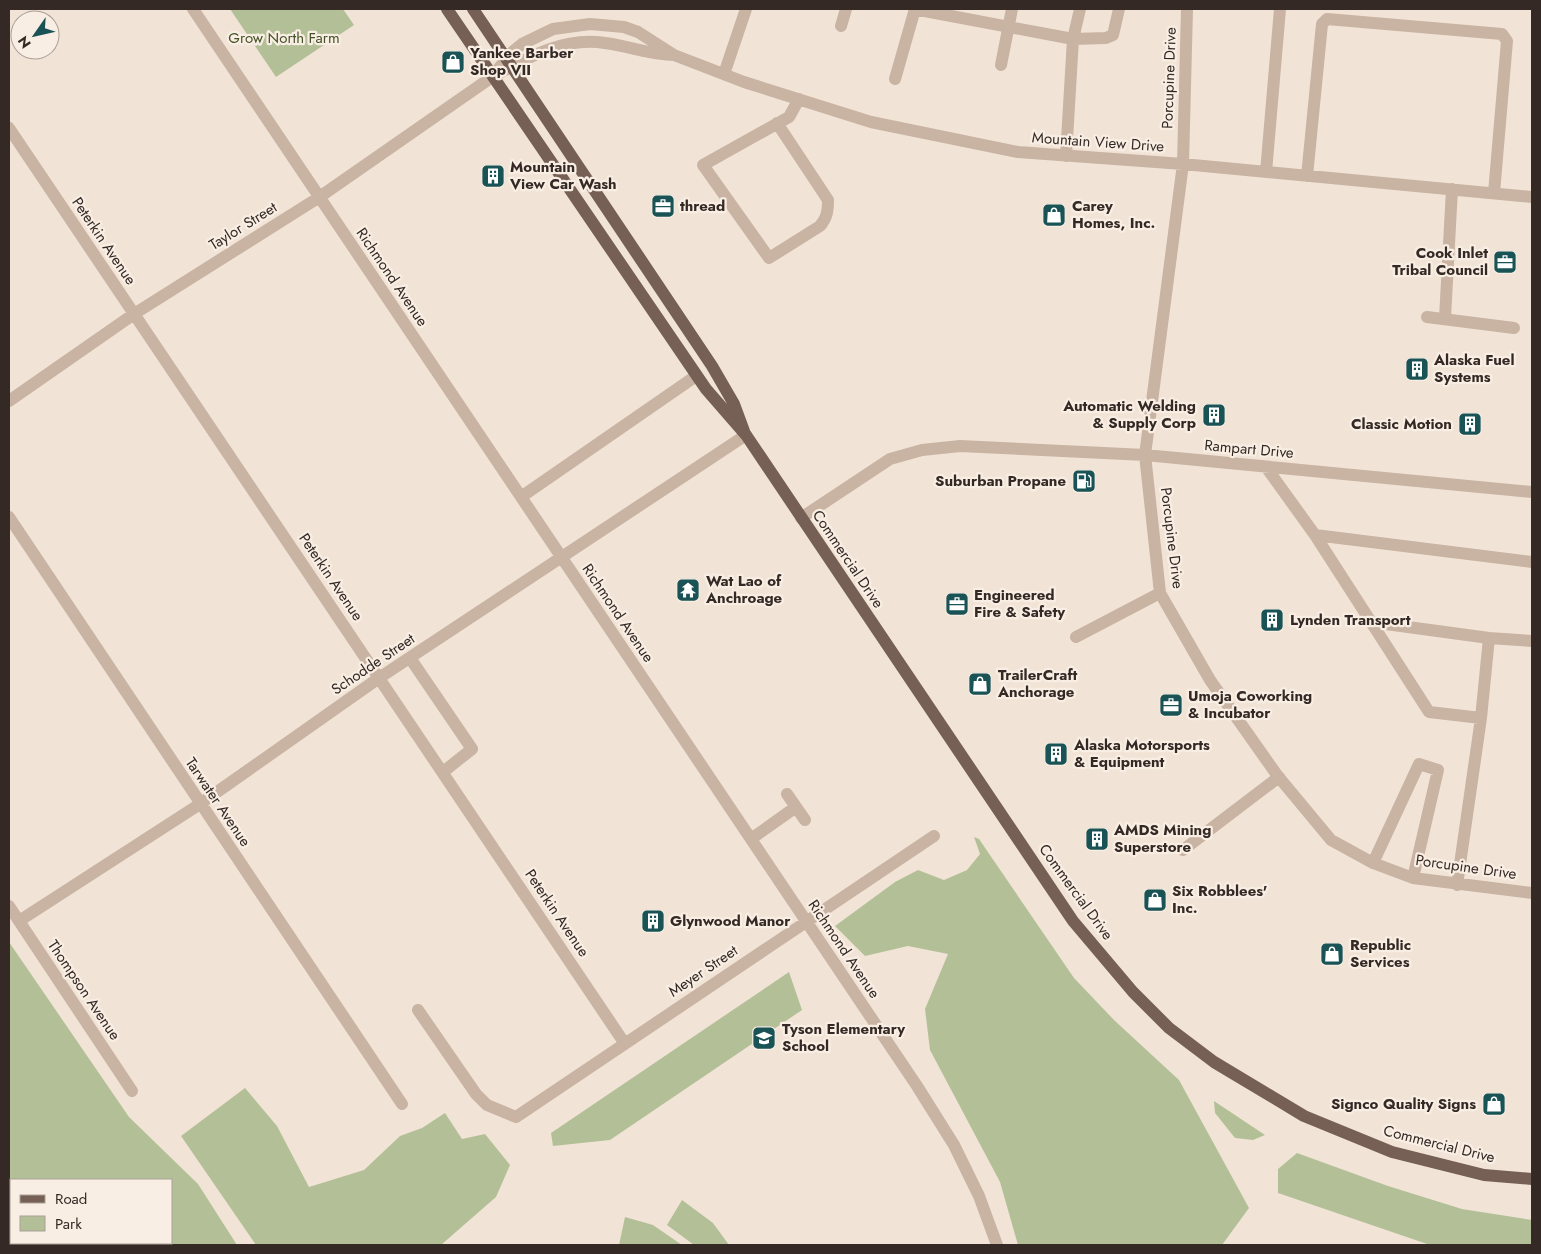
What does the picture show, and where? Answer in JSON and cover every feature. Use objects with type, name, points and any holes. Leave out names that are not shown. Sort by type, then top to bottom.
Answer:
[{"type":"main road","points":[[447,9],[492,76]]},
{"type":"main road","points":[[473,9],[508,63]]},
{"type":"main road","name":"Commercial Drive","points":[[508,63],[712,366],[734,404],[746,435]]},
{"type":"main road","name":"Commercial Drive","points":[[492,76],[696,376],[724,413],[746,435],[1073,920],[1133,992],[1169,1028],[1214,1062],[1304,1116],[1392,1152],[1484,1175],[1532,1179]]},
{"type":"street","name":"Richmond Avenue","points":[[193,9],[318,198],[806,921],[954,1145],[979,1196],[997,1245]]},
{"type":"street","points":[[724,74],[746,9]]},
{"type":"street","points":[[841,26],[846,9]]},
{"type":"street","points":[[895,79],[915,9],[1073,39],[1106,38],[1112,35],[1119,9]]},
{"type":"street","points":[[1001,65],[1012,9]]},
{"type":"street","points":[[1066,156],[1073,39],[1080,9]]},
{"type":"street","name":"Porcupine Drive","points":[[1187,9],[1182,164],[1145,455],[1160,593],[1210,680],[1279,777],[1331,840],[1373,864],[1413,878],[1457,885],[1532,892]]},
{"type":"street","points":[[1266,172],[1280,9]]},
{"type":"street","points":[[1307,176],[1322,24],[1328,19],[1502,34],[1508,41],[1494,193]]},
{"type":"street","name":"Mountain View Drive","points":[[492,76],[508,63],[522,44],[536,35],[553,29],[590,24],[624,27],[638,32],[674,55],[799,99],[872,122],[1018,152],[1182,164],[1532,197]]},
{"type":"street","name":"Mountain View Drive","points":[[508,63],[561,44],[589,42],[604,42],[656,55],[674,55]]},
{"type":"street","name":"Taylor Street","points":[[9,401],[134,314],[318,198],[492,76]]},
{"type":"street","points":[[777,124],[828,200],[826,218],[820,226],[769,258],[703,165],[789,116],[799,99]]},
{"type":"street","name":"Peterkin Avenue","points":[[10,134],[134,314],[625,1044]]},
{"type":"street","points":[[1445,318],[1452,189]]},
{"type":"street","points":[[1427,317],[1514,328]]},
{"type":"street","points":[[521,497],[696,376]]},
{"type":"street","name":"Schodde Street","points":[[19,921],[200,804],[380,678],[746,435]]},
{"type":"street","name":"Rampart Drive","points":[[801,518],[890,459],[922,450],[960,446],[1145,455],[1532,492]]},
{"type":"street","points":[[1266,467],[1315,535],[1428,712],[1481,718]]},
{"type":"street","name":"Tarwater Avenue","points":[[9,517],[402,1104]]},
{"type":"street","points":[[1315,535],[1532,562]]},
{"type":"street","points":[[1076,637],[1160,593]]},
{"type":"street","points":[[1371,622],[1489,638],[1532,641]]},
{"type":"street","points":[[1457,885],[1481,718],[1489,638]]},
{"type":"street","points":[[410,658],[472,749],[442,772]]},
{"type":"street","points":[[1373,864],[1419,764],[1438,770],[1413,878]]},
{"type":"street","points":[[1184,850],[1279,777]]},
{"type":"street","points":[[787,794],[805,820]]},
{"type":"street","points":[[751,839],[796,807]]},
{"type":"street","name":"Meyer Street","points":[[418,1010],[476,1094],[487,1105],[516,1117],[934,836]]},
{"type":"street","name":"Thompson Avenue","points":[[9,906],[132,1091]]},
{"type":"green space","name":"Grow North Farm","points":[[230,9],[343,9],[354,25],[276,77]]},
{"type":"green space","points":[[974,837],[979,839],[1074,978],[1114,1020],[1179,1080],[1249,1208],[1222,1245],[1018,1245],[1000,1182],[930,1050],[925,1009],[948,954],[908,946],[865,956],[835,926],[895,882],[918,870],[944,880],[967,870],[980,854]]},
{"type":"green space","points":[[9,942],[129,1117],[198,1184],[237,1245],[9,1245]]},
{"type":"green space","points":[[789,972],[802,1010],[610,1140],[553,1146],[551,1133]]},
{"type":"green space","points":[[245,1088],[277,1126],[309,1187],[364,1170],[400,1136],[422,1128],[445,1113],[462,1139],[485,1134],[510,1165],[496,1197],[441,1245],[256,1245],[181,1136]]},
{"type":"green space","points":[[1214,1101],[1265,1135],[1253,1140],[1235,1138],[1215,1113]]},
{"type":"green space","points":[[1297,1153],[1388,1186],[1462,1209],[1532,1220],[1532,1245],[1430,1245],[1278,1193],[1278,1169]]},
{"type":"green space","points":[[682,1200],[713,1223],[729,1245],[694,1245],[667,1225]]},
{"type":"green space","points":[[625,1217],[653,1225],[682,1245],[619,1245]]},
{"type":"place","name":"Yankee Barber Shop VII","points":[[453,62]]},
{"type":"place","name":"Mountain View Car Wash","points":[[493,176]]},
{"type":"place","name":"thread","points":[[663,206]]},
{"type":"place","name":"Carey Homes, Inc.","points":[[1054,215]]},
{"type":"place","name":"Cook Inlet Tribal Council","points":[[1505,262]]},
{"type":"place","name":"Alaska Fuel Systems","points":[[1417,369]]},
{"type":"place","name":"Automatic Welding & Supply Corp","points":[[1214,415]]},
{"type":"place","name":"Classic Motion","points":[[1470,424]]},
{"type":"place","name":"Suburban Propane","points":[[1084,481]]},
{"type":"place","name":"Wat Lao of Anchroage","points":[[688,590]]},
{"type":"place","name":"Engineered Fire & Safety","points":[[957,604]]},
{"type":"place","name":"Lynden Transport","points":[[1272,620]]},
{"type":"place","name":"TrailerCraft Anchorage","points":[[980,684]]},
{"type":"place","name":"Umoja Coworking & Incubator","points":[[1171,705]]},
{"type":"place","name":"Alaska Motorsports & Equipment","points":[[1056,754]]},
{"type":"place","name":"AMDS Mining Superstore","points":[[1097,839]]},
{"type":"place","name":"Six Robblees' Inc.","points":[[1155,900]]},
{"type":"place","name":"Glynwood Manor","points":[[653,921]]},
{"type":"place","name":"Republic Services","points":[[1332,954]]},
{"type":"place","name":"Tyson Elementary School","points":[[764,1038]]},
{"type":"place","name":"Signco Quality Signs","points":[[1494,1104]]}]
